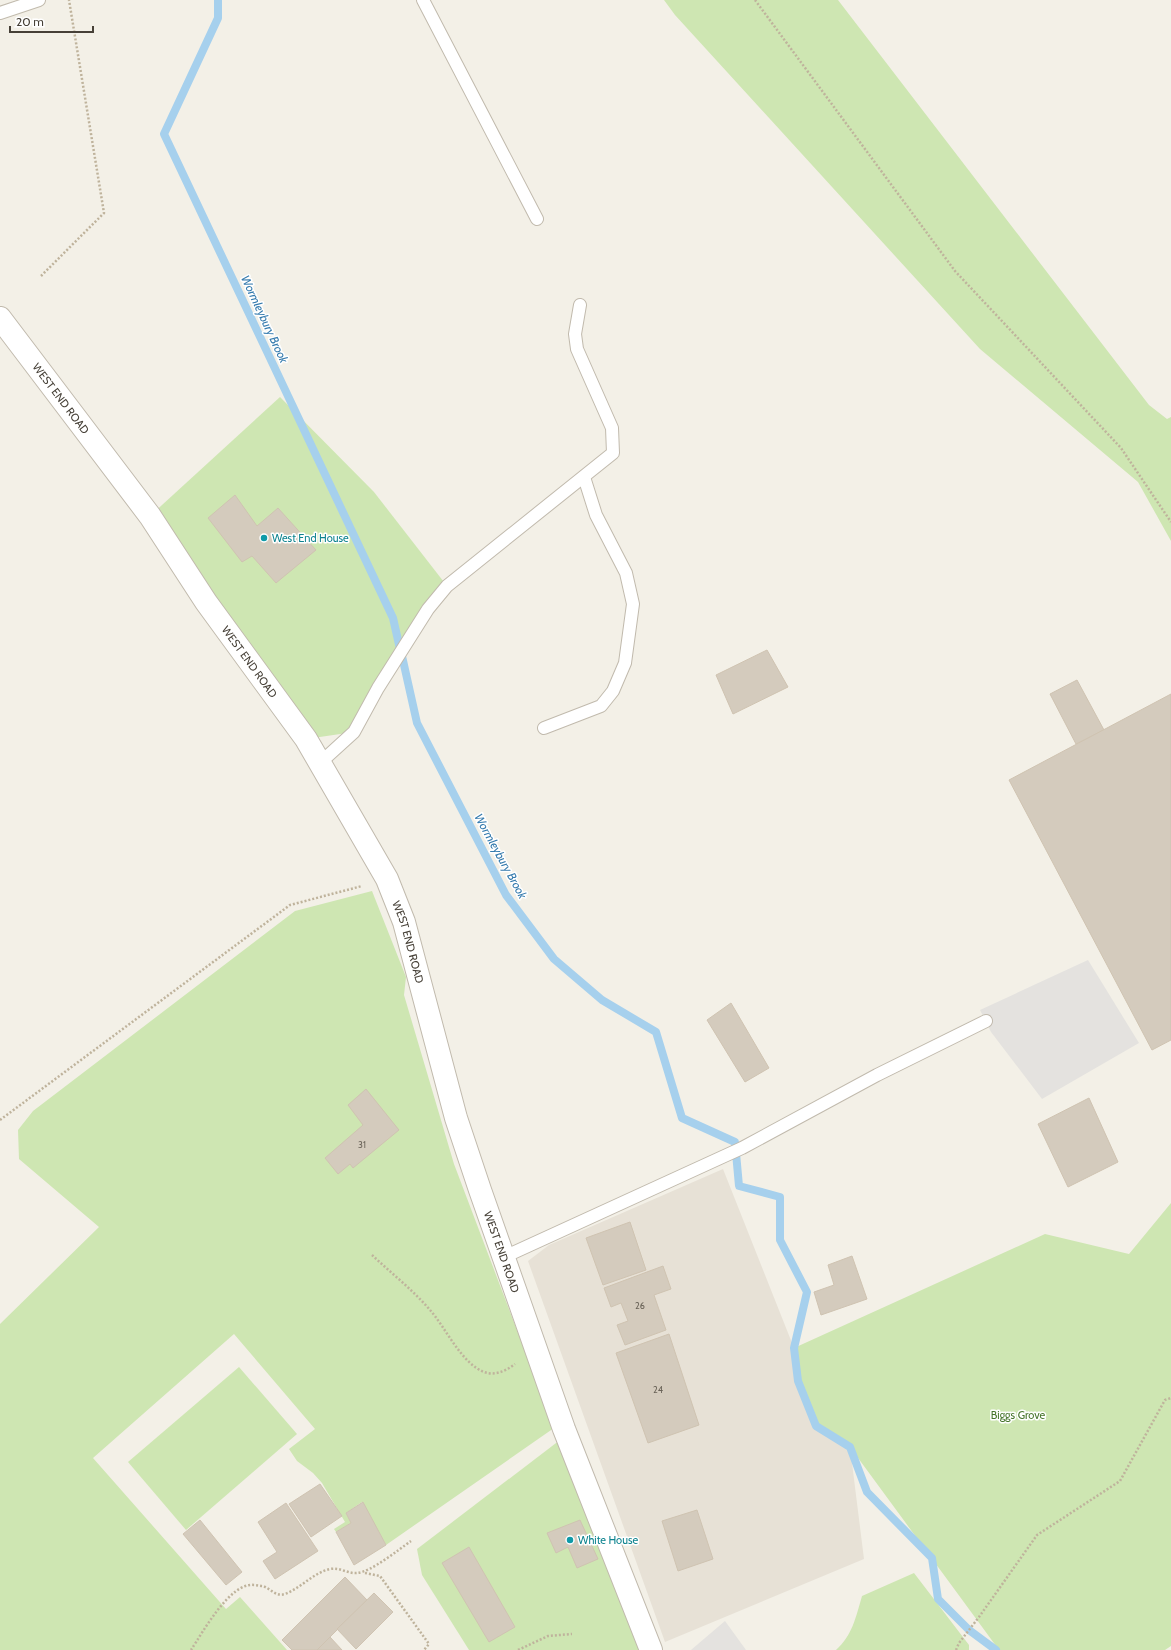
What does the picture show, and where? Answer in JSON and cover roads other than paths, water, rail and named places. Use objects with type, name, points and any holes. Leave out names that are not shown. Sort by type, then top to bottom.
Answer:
[{"type":"street","name":"WEST END ROAD","points":[[0,318],[150,516],[206,602],[306,739],[387,879],[404,922],[456,1118],[570,1445],[651,1650]]},
{"type":"lane","points":[[0,12],[39,0]]},
{"type":"lane","points":[[423,0],[536,219]]},
{"type":"lane","points":[[320,763],[354,732],[378,688],[428,609],[447,586],[613,453],[612,428],[577,349],[576,334],[580,305]]},
{"type":"lane","points":[[544,728],[601,706],[613,691],[625,663],[633,604],[632,598],[626,573],[596,515],[584,477]]},
{"type":"lane","points":[[504,1256],[742,1148],[877,1075],[986,1021]]},
{"type":"waterway","name":"Wormleybury Brook","points":[[218,0],[218,18],[164,134],[393,618],[400,649]]},
{"type":"waterway","name":"Wormleybury Brook","points":[[402,656],[417,723],[506,895],[554,959],[602,1000],[656,1032],[682,1118],[735,1142],[739,1186],[780,1197],[780,1240],[807,1292],[794,1348],[798,1381],[816,1426],[850,1447],[867,1492],[932,1558],[938,1599],[969,1630],[996,1650]]},
{"type":"place","name":"West End House","points":[[264,538]]},
{"type":"place","name":"White House","points":[[570,1540]]},
{"type":"park label","name":"Biggs Grove","points":[[1018,1415]]}]
